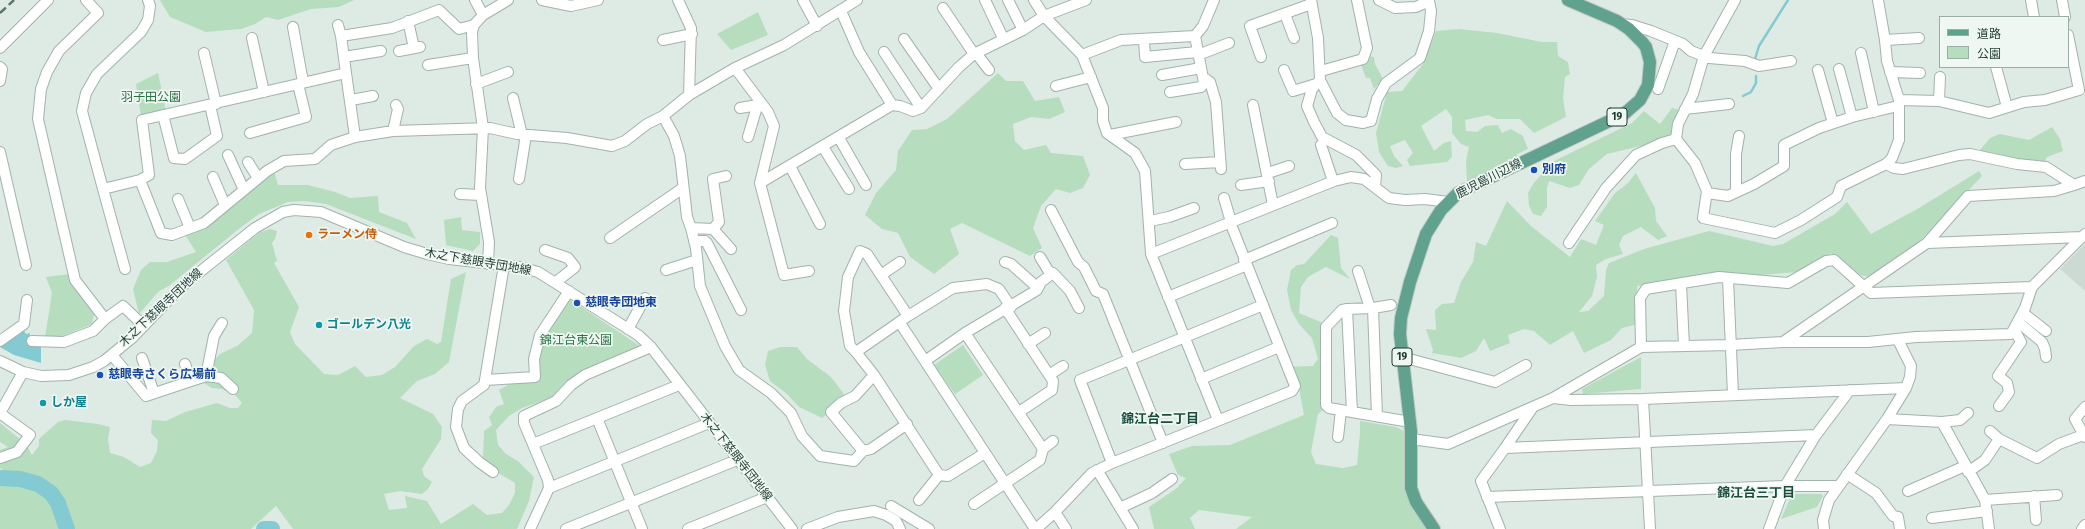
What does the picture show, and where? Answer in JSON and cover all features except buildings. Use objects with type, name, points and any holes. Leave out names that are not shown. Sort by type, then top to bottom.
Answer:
[{"type":"main road","name":"鹿児島川辺線","points":[[1434,529],[1412,494],[1410,482],[1410,422],[1402,357],[1400,322],[1410,282],[1426,234],[1435,218],[1448,202],[1468,187],[1617,117],[1636,104],[1643,96],[1648,84],[1649,57],[1642,42],[1621,24],[1568,0]]},
{"type":"street","points":[[0,48],[48,0]]},
{"type":"street","points":[[86,0],[98,13],[59,51],[47,72],[41,90],[38,119],[75,280],[105,319]]},
{"type":"street","points":[[125,270],[82,111],[86,93],[97,74],[141,32],[148,20],[150,6],[148,0]]},
{"type":"street","points":[[475,0],[483,15]]},
{"type":"street","points":[[341,36],[392,28],[438,10],[459,29],[474,25],[483,15],[508,0]]},
{"type":"street","points":[[542,0],[571,6],[598,0]]},
{"type":"street","points":[[678,0],[691,28],[692,34],[689,95]]},
{"type":"street","points":[[803,0],[817,26]]},
{"type":"street","points":[[140,180],[161,233],[172,235],[204,223],[258,178],[284,161],[315,159],[331,145],[355,137],[393,131],[483,128],[524,135],[567,138],[612,146],[625,141],[647,124],[663,116],[689,95],[735,68],[784,45],[857,0]]},
{"type":"street","points":[[985,0],[1003,38]]},
{"type":"street","points":[[1008,0],[1023,30]]},
{"type":"street","points":[[1034,0],[1044,16],[1082,55],[1103,108],[1103,121],[1110,135],[1135,153],[1145,171],[1152,254],[1184,338],[1218,420]]},
{"type":"street","points":[[760,184],[892,105],[900,106],[913,111],[921,108],[975,53],[1003,38],[1023,30],[1044,16],[1086,0]]},
{"type":"street","points":[[1082,55],[1121,40],[1144,40],[1195,36],[1203,26],[1214,0]]},
{"type":"street","points":[[1285,78],[1293,91],[1363,58],[1367,48],[1357,0]]},
{"type":"street","points":[[1261,56],[1250,26],[1285,14],[1311,2],[1318,38],[1319,79],[1337,113],[1346,120],[1369,123],[1372,121],[1377,99],[1386,83],[1420,58],[1428,37],[1431,11],[1429,1],[1416,7],[1395,8],[1379,0]]},
{"type":"street","points":[[1735,0],[1704,56],[1693,94],[1678,124],[1676,139],[1695,163],[1707,193],[1703,218],[1775,233],[1801,220],[1837,197],[1841,186],[1886,164],[1892,158],[1899,140],[1898,103],[1890,72],[1878,0]]},
{"type":"street","points":[[2032,0],[2034,16]]},
{"type":"street","points":[[2062,0],[2065,16]]},
{"type":"street","points":[[943,8],[989,70]]},
{"type":"street","points":[[841,11],[859,52],[892,105]]},
{"type":"street","points":[[1285,14],[1294,38]]},
{"type":"street","points":[[399,51],[417,48],[408,21]]},
{"type":"street","points":[[1621,24],[1632,25],[1675,41],[1691,51],[1704,56],[1746,61],[1759,66],[1791,61]]},
{"type":"street","points":[[474,25],[472,42],[476,84],[483,128],[481,195],[489,242],[488,264]]},
{"type":"street","points":[[338,26],[341,36],[351,100],[355,137]]},
{"type":"street","points":[[256,134],[306,118],[293,27]]},
{"type":"street","points":[[663,40],[692,34]]},
{"type":"street","points":[[1185,164],[1220,166],[1216,102],[1210,82],[1203,78],[1195,36]]},
{"type":"street","points":[[1885,40],[1919,38]]},
{"type":"street","points":[[904,39],[939,89]]},
{"type":"street","points":[[1144,40],[1146,57],[1198,53],[1229,43]]},
{"type":"street","points":[[1707,193],[1728,196],[1784,166],[1784,145],[1819,128],[1852,117],[1874,112],[1898,103],[1939,102],[1989,113],[2024,102],[2045,100],[2082,90],[2069,40]]},
{"type":"street","points":[[1658,89],[1675,41]]},
{"type":"street","points":[[256,43],[264,92]]},
{"type":"street","points":[[344,57],[381,51]]},
{"type":"street","points":[[884,52],[890,70],[921,108]]},
{"type":"street","points":[[1861,53],[1874,112]]},
{"type":"street","points":[[428,65],[473,58]]},
{"type":"street","points":[[163,115],[174,158],[185,159],[217,136],[213,105],[203,60]]},
{"type":"street","points":[[0,67],[2,69],[0,81]]},
{"type":"street","points":[[735,68],[758,103],[768,112],[774,126],[760,184],[784,275],[809,272]]},
{"type":"street","points":[[1162,75],[1201,68]]},
{"type":"street","points":[[1996,68],[2007,107]]},
{"type":"street","points":[[1839,69],[1852,117]]},
{"type":"street","points":[[1818,70],[1819,86],[1833,124]]},
{"type":"street","points":[[476,84],[508,72]]},
{"type":"street","points":[[1890,72],[1920,73]]},
{"type":"street","points":[[103,189],[140,180],[150,175],[142,120],[213,105],[346,73]]},
{"type":"street","points":[[1056,86],[1091,77]]},
{"type":"street","points":[[1939,102],[1940,77]]},
{"type":"street","points":[[1170,92],[1201,87],[1206,79]]},
{"type":"street","points":[[1319,79],[1312,89],[1307,106],[1314,122],[1322,137],[1356,155],[1376,175],[1375,187]]},
{"type":"street","points":[[351,100],[373,96]]},
{"type":"street","points":[[512,98],[524,135],[519,179]]},
{"type":"street","points":[[740,108],[758,103]]},
{"type":"street","points":[[748,137],[758,103]]},
{"type":"street","points":[[393,131],[398,109],[396,104]]},
{"type":"street","points":[[1685,109],[1729,104]]},
{"type":"street","points":[[1253,105],[1274,205]]},
{"type":"street","points":[[663,116],[674,136],[680,156],[687,217],[694,241],[700,286],[725,346],[739,370],[771,393],[791,413],[802,436],[820,456],[854,461],[863,451],[870,449],[907,424]]},
{"type":"street","points":[[1110,135],[1176,122]]},
{"type":"street","points":[[1736,192],[1736,154],[1739,136]]},
{"type":"street","points":[[839,138],[866,185]]},
{"type":"street","points":[[1568,243],[1606,188],[1636,155],[1662,143],[1676,139]]},
{"type":"street","points":[[1321,145],[1333,181]]},
{"type":"street","points":[[823,147],[849,189]]},
{"type":"street","points":[[0,152],[20,256],[26,265]]},
{"type":"street","points":[[1886,164],[1894,168],[1904,169],[1959,154],[1970,154],[2017,164],[2046,167],[2074,185]]},
{"type":"street","points":[[228,155],[244,190]]},
{"type":"street","points":[[248,162],[258,178]]},
{"type":"street","points":[[790,166],[820,224]]},
{"type":"street","points":[[1241,185],[1269,177],[1289,166]]},
{"type":"street","points":[[712,229],[719,222],[713,179],[726,176]]},
{"type":"street","points":[[213,177],[225,205]]},
{"type":"street","points":[[1152,254],[1333,181],[1351,177],[1364,179],[1389,198],[1405,200],[1425,199],[1448,202]]},
{"type":"street","points":[[1783,342],[1927,243],[1968,196],[2054,191],[2085,181]]},
{"type":"street","points":[[610,238],[683,188]]},
{"type":"street","points":[[460,194],[481,195]]},
{"type":"street","points":[[939,475],[874,375],[850,346],[844,311],[848,277],[860,251],[868,254],[881,275],[925,361],[1035,529],[1056,512],[1092,473],[1097,470],[1292,391],[1295,386],[1246,262],[1224,198]]},
{"type":"street","points":[[178,199],[190,228]]},
{"type":"street","points":[[1150,221],[1168,217],[1194,208]]},
{"type":"street","name":"木之下慈眼寺団地線","points":[[0,361],[23,372],[41,376],[69,375],[93,367],[112,355],[144,326],[182,286],[255,228],[270,218],[294,210],[321,212],[404,247],[427,254],[449,259],[528,269],[556,282],[628,329],[651,347],[737,460],[792,529]]},
{"type":"street","points":[[1051,210],[1078,262],[1084,267],[1096,291],[1103,294],[1163,443]]},
{"type":"street","points":[[1168,297],[1332,223]]},
{"type":"street","points":[[691,228],[712,229],[730,249]]},
{"type":"street","points":[[1927,243],[2084,236]]},
{"type":"street","points":[[1411,439],[1448,444],[1553,398],[1642,346],[1730,345],[1783,342],[1836,343],[2011,334],[2032,287],[2084,236]]},
{"type":"street","points":[[694,241],[704,241],[707,243],[741,310]]},
{"type":"street","points":[[545,250],[568,258],[575,267],[556,282]]},
{"type":"street","points":[[1040,257],[1051,275]]},
{"type":"street","points":[[666,270],[697,260]]},
{"type":"street","points":[[1642,346],[1640,298],[1646,289],[1719,277],[1728,279],[1788,283],[1826,261],[1834,260],[1871,293],[2032,287]]},
{"type":"street","points":[[881,275],[900,262]]},
{"type":"street","points":[[1005,262],[1011,264],[1038,288]]},
{"type":"street","points":[[493,472],[479,462],[464,448],[456,427],[458,409],[462,401],[484,385],[504,265]]},
{"type":"street","points":[[1358,271],[1371,308],[1377,416]]},
{"type":"street","points":[[925,361],[965,333],[1038,288],[1041,282],[1053,273],[1063,282],[1076,300],[1079,308]]},
{"type":"street","points":[[1728,279],[1733,395]]},
{"type":"street","points":[[856,352],[953,288],[987,284],[999,288],[1028,344],[1053,381],[1052,390],[1019,412]]},
{"type":"street","points":[[1681,284],[1684,346]]},
{"type":"street","points":[[485,380],[535,377],[534,359],[540,335],[569,291]]},
{"type":"street","points":[[628,329],[645,298]]},
{"type":"street","points":[[0,341],[24,324],[27,300]]},
{"type":"street","points":[[1112,463],[1080,380],[1263,305]]},
{"type":"street","points":[[1391,305],[1342,310],[1326,327],[1326,405],[1329,408],[1410,422]]},
{"type":"street","points":[[38,339],[64,342],[92,331],[123,306],[144,326]]},
{"type":"street","points":[[1347,309],[1352,412]]},
{"type":"street","points":[[2018,321],[2046,331]]},
{"type":"street","points":[[2018,321],[2042,342],[2045,348],[2046,357]]},
{"type":"street","points":[[1999,406],[2009,392],[2007,383],[1998,376],[2021,342],[2018,321]]},
{"type":"street","points":[[206,376],[214,336],[222,324]]},
{"type":"street","points":[[965,333],[1043,449]]},
{"type":"street","points":[[1028,344],[1045,333]]},
{"type":"street","points":[[1824,529],[1823,520],[1829,500],[1888,419],[1906,388],[1910,377],[1911,366],[1898,340]]},
{"type":"street","points":[[530,529],[549,488],[548,480],[524,423],[524,416],[556,402],[571,385],[586,375],[651,347]]},
{"type":"street","points":[[1201,379],[1279,347]]},
{"type":"street","points":[[112,355],[146,396],[206,376],[220,378],[233,389]]},
{"type":"street","points":[[1402,357],[1495,382],[1526,365]]},
{"type":"street","points":[[142,358],[154,393]]},
{"type":"street","points":[[185,364],[191,381]]},
{"type":"street","points":[[1049,375],[1063,366]]},
{"type":"street","points":[[0,458],[17,452],[30,435],[0,414],[23,372]]},
{"type":"street","points":[[863,451],[831,412],[841,403],[855,396],[874,375]]},
{"type":"street","points":[[533,444],[679,385]]},
{"type":"street","points":[[1553,398],[1571,400],[1644,400],[1906,388]]},
{"type":"street","points":[[1769,529],[1785,486],[1816,435],[1850,390]]},
{"type":"street","points":[[1644,400],[1650,529]]},
{"type":"street","points":[[1500,529],[1480,480],[1533,407]]},
{"type":"street","points":[[1990,431],[1999,439],[2037,458],[2059,444],[2084,436],[2075,419],[2085,407]]},
{"type":"street","points":[[1338,437],[1341,410]]},
{"type":"street","points":[[1888,419],[1942,422],[1960,420],[1968,413]]},
{"type":"street","points":[[597,418],[642,529]]},
{"type":"street","points":[[1942,422],[1985,500],[1989,529]]},
{"type":"street","points":[[549,488],[709,423]]},
{"type":"street","points":[[1504,448],[1816,435]]},
{"type":"street","points":[[1908,491],[1967,469],[1985,460],[1999,439]]},
{"type":"street","points":[[974,504],[1040,460],[1043,449],[1053,441]]},
{"type":"street","points":[[939,475],[948,476],[985,453]]},
{"type":"street","points":[[566,529],[737,460]]},
{"type":"street","points":[[1097,470],[1133,529]]},
{"type":"street","points":[[1847,474],[1876,493],[1892,516],[1898,517],[1900,529]]},
{"type":"street","points":[[919,500],[939,475]]},
{"type":"street","points":[[1120,508],[1152,493],[1172,479]]},
{"type":"street","points":[[1487,497],[1785,486],[1838,486]]},
{"type":"street","points":[[1985,500],[2057,495]]},
{"type":"street","points":[[2034,496],[2036,520]]},
{"type":"street","points":[[688,529],[767,497]]},
{"type":"street","points":[[891,506],[929,529]]},
{"type":"street","points":[[807,529],[838,517],[874,511],[886,515],[896,521],[900,529]]},
{"type":"street","points":[[1932,518],[1987,511]]},
{"type":"street","points":[[1056,512],[1066,529]]},
{"type":"street","points":[[2082,529],[2085,525]]},
{"type":"shaded area","points":[[2085,244],[2085,291],[2060,269]]},
{"type":"green space","points":[[160,0],[354,0],[339,7],[311,9],[278,20],[266,17],[255,24],[241,29],[206,32],[170,17]]},
{"type":"green space","points":[[758,12],[768,35],[731,50],[717,34]]},
{"type":"green space","points":[[1459,29],[1497,33],[1542,42],[1557,42],[1558,56],[1568,62],[1570,74],[1565,77],[1563,98],[1566,117],[1534,133],[1520,119],[1497,119],[1488,115],[1465,120],[1466,131],[1477,132],[1485,126],[1498,125],[1502,133],[1511,129],[1523,136],[1528,149],[1517,154],[1517,158],[1467,182],[1466,161],[1469,147],[1461,144],[1452,133],[1452,117],[1446,109],[1421,126],[1434,151],[1444,143],[1451,141],[1452,157],[1447,162],[1410,166],[1407,160],[1413,153],[1405,140],[1390,146],[1394,156],[1403,166],[1396,168],[1388,166],[1379,152],[1376,133],[1387,92],[1402,91],[1423,64],[1436,31]]},
{"type":"green space","points":[[1368,56],[1374,57],[1375,64],[1383,79],[1374,89],[1370,78],[1366,78],[1361,65]]},
{"type":"green space","name":"羽子田公園","points":[[158,73],[166,111],[141,116],[136,84]]},
{"type":"green space","points":[[998,73],[1006,81],[1023,81],[1035,101],[1059,97],[1065,112],[1049,119],[1031,117],[1013,124],[1015,141],[1024,150],[1046,145],[1051,153],[1083,156],[1090,175],[1083,188],[1070,193],[1056,189],[1041,206],[1033,228],[1042,248],[1030,256],[962,223],[950,229],[959,254],[934,274],[910,257],[898,233],[882,229],[865,215],[876,193],[896,170],[898,151],[912,130],[927,129],[947,119]]},
{"type":"green space","points":[[1672,108],[1686,112],[1677,133],[1653,143],[1607,154],[1589,169],[1579,185],[1570,188],[1549,181],[1547,188],[1547,207],[1541,216],[1533,214],[1529,206],[1528,193],[1533,184],[1552,162],[1632,123],[1644,111],[1660,124]]},
{"type":"green space","points":[[2052,127],[2060,139],[2063,151],[2047,157],[2041,168],[1979,151],[1990,138],[2000,134],[2029,140]]},
{"type":"green space","points":[[274,171],[278,185],[308,185],[335,192],[350,198],[378,196],[379,212],[407,223],[416,239],[326,204],[304,201],[288,202],[259,214],[240,228],[170,285],[158,292],[139,314],[133,289],[141,270],[150,262],[167,262],[196,252],[184,233]]},
{"type":"green space","points":[[1979,171],[1982,176],[1926,235],[1895,263],[1874,278],[1860,275],[1831,253],[1798,272],[1748,276],[1718,274],[1637,286],[1638,324],[1622,328],[1611,340],[1584,353],[1573,331],[1550,345],[1534,331],[1524,329],[1508,335],[1510,343],[1490,351],[1484,338],[1476,351],[1461,358],[1432,353],[1433,350],[1426,329],[1436,330],[1435,310],[1442,304],[1454,303],[1461,282],[1473,262],[1476,242],[1486,246],[1507,201],[1531,226],[1570,257],[1581,239],[1596,245],[1604,225],[1595,221],[1615,193],[1628,183],[1636,173],[1655,208],[1656,221],[1667,236],[1658,240],[1641,227],[1623,236],[1619,245],[1623,254],[1606,259],[1596,265],[1597,277],[1592,296],[1579,312],[1588,311],[1604,296],[1606,270],[1609,263],[1644,249],[1709,231],[1773,246],[1783,244],[1835,214],[1847,202],[1871,234],[1919,208]]},
{"type":"green space","points":[[461,217],[462,230],[480,232],[480,244],[473,251],[446,245],[444,220]]},
{"type":"green space","name":"錦江台東公園","points":[[270,229],[277,231],[275,239],[272,243],[277,261],[274,263],[299,307],[290,332],[295,344],[324,374],[338,375],[355,366],[366,377],[382,375],[395,367],[414,346],[427,339],[437,344],[441,342],[451,279],[466,272],[449,362],[435,374],[417,381],[400,398],[433,414],[442,427],[441,439],[422,469],[424,476],[432,482],[428,489],[422,494],[400,491],[384,494],[389,510],[407,508],[405,496],[427,501],[441,524],[473,504],[487,515],[502,513],[509,505],[515,493],[515,483],[495,471],[483,459],[484,431],[492,425],[489,417],[496,407],[504,404],[499,390],[513,382],[538,382],[540,379],[537,359],[543,336],[569,299],[640,346],[640,349],[553,397],[522,408],[509,416],[496,430],[498,445],[506,454],[519,462],[534,477],[529,501],[517,529],[293,529],[276,506],[251,529],[0,529],[0,472],[4,471],[0,468],[0,450],[8,447],[0,442],[0,423],[26,444],[32,455],[39,446],[39,439],[58,422],[65,420],[110,427],[108,439],[110,453],[124,457],[140,467],[151,463],[157,451],[158,440],[151,433],[152,420],[166,421],[185,412],[217,403],[230,408],[238,408],[242,403],[235,395],[222,389],[212,388],[202,382],[214,360],[220,354],[237,346],[252,333],[254,310],[226,260],[260,232]]},
{"type":"green space","points":[[1331,235],[1338,238],[1341,268],[1350,279],[1326,267],[1308,277],[1301,287],[1299,313],[1323,323],[1325,408],[1318,414],[1311,452],[1316,464],[1343,468],[1357,465],[1360,421],[1396,427],[1406,432],[1404,478],[1418,516],[1427,529],[1236,529],[1252,517],[1199,510],[1190,518],[1195,529],[1154,529],[1149,507],[1177,488],[1186,478],[1178,475],[1169,454],[1192,446],[1230,445],[1304,415],[1297,377],[1287,367],[1313,366],[1318,359],[1312,338],[1299,324],[1291,310],[1287,290],[1291,270],[1297,265],[1304,264]]},
{"type":"green space","points":[[70,274],[72,285],[94,314],[92,324],[60,337],[45,337],[52,293],[46,277]]},
{"type":"green space","points":[[963,345],[983,375],[955,394],[934,365]]},
{"type":"green space","points":[[780,347],[797,347],[807,359],[831,377],[844,394],[837,406],[822,418],[799,407],[787,394],[770,381],[765,365],[768,351]]},
{"type":"green space","points":[[1641,357],[1641,389],[1583,394],[1582,389]]},
{"type":"green space","points":[[1792,494],[1821,494],[1823,496],[1817,507],[1781,519]]},
{"type":"water","points":[[24,331],[26,334],[30,333],[29,345],[41,347],[41,363],[14,355],[0,347],[0,345]]},
{"type":"waterway","points":[[1755,59],[1759,46],[1788,0]]},
{"type":"waterway","points":[[1743,96],[1751,92],[1756,83],[1756,76]]},
{"type":"waterway","points":[[0,478],[20,479],[38,484],[51,493],[58,503],[67,529]]},
{"type":"waterway","points":[[264,529],[272,529]]},
{"type":"railway","points":[[0,13],[14,0]]},
{"type":"place","name":"別府","points":[[1534,170]]},
{"type":"place","name":"ラーメン侍","points":[[309,235]]},
{"type":"place","name":"慈眼寺団地東","points":[[577,303]]},
{"type":"place","name":"ゴールデン八光","points":[[319,325]]},
{"type":"place","name":"慈眼寺さくら広場前","points":[[100,375]]},
{"type":"place","name":"しか屋","points":[[43,403]]},
{"type":"district","name":"錦江台二丁目","points":[[1160,419]]},
{"type":"district","name":"錦江台三丁目","points":[[1756,493]]}]
